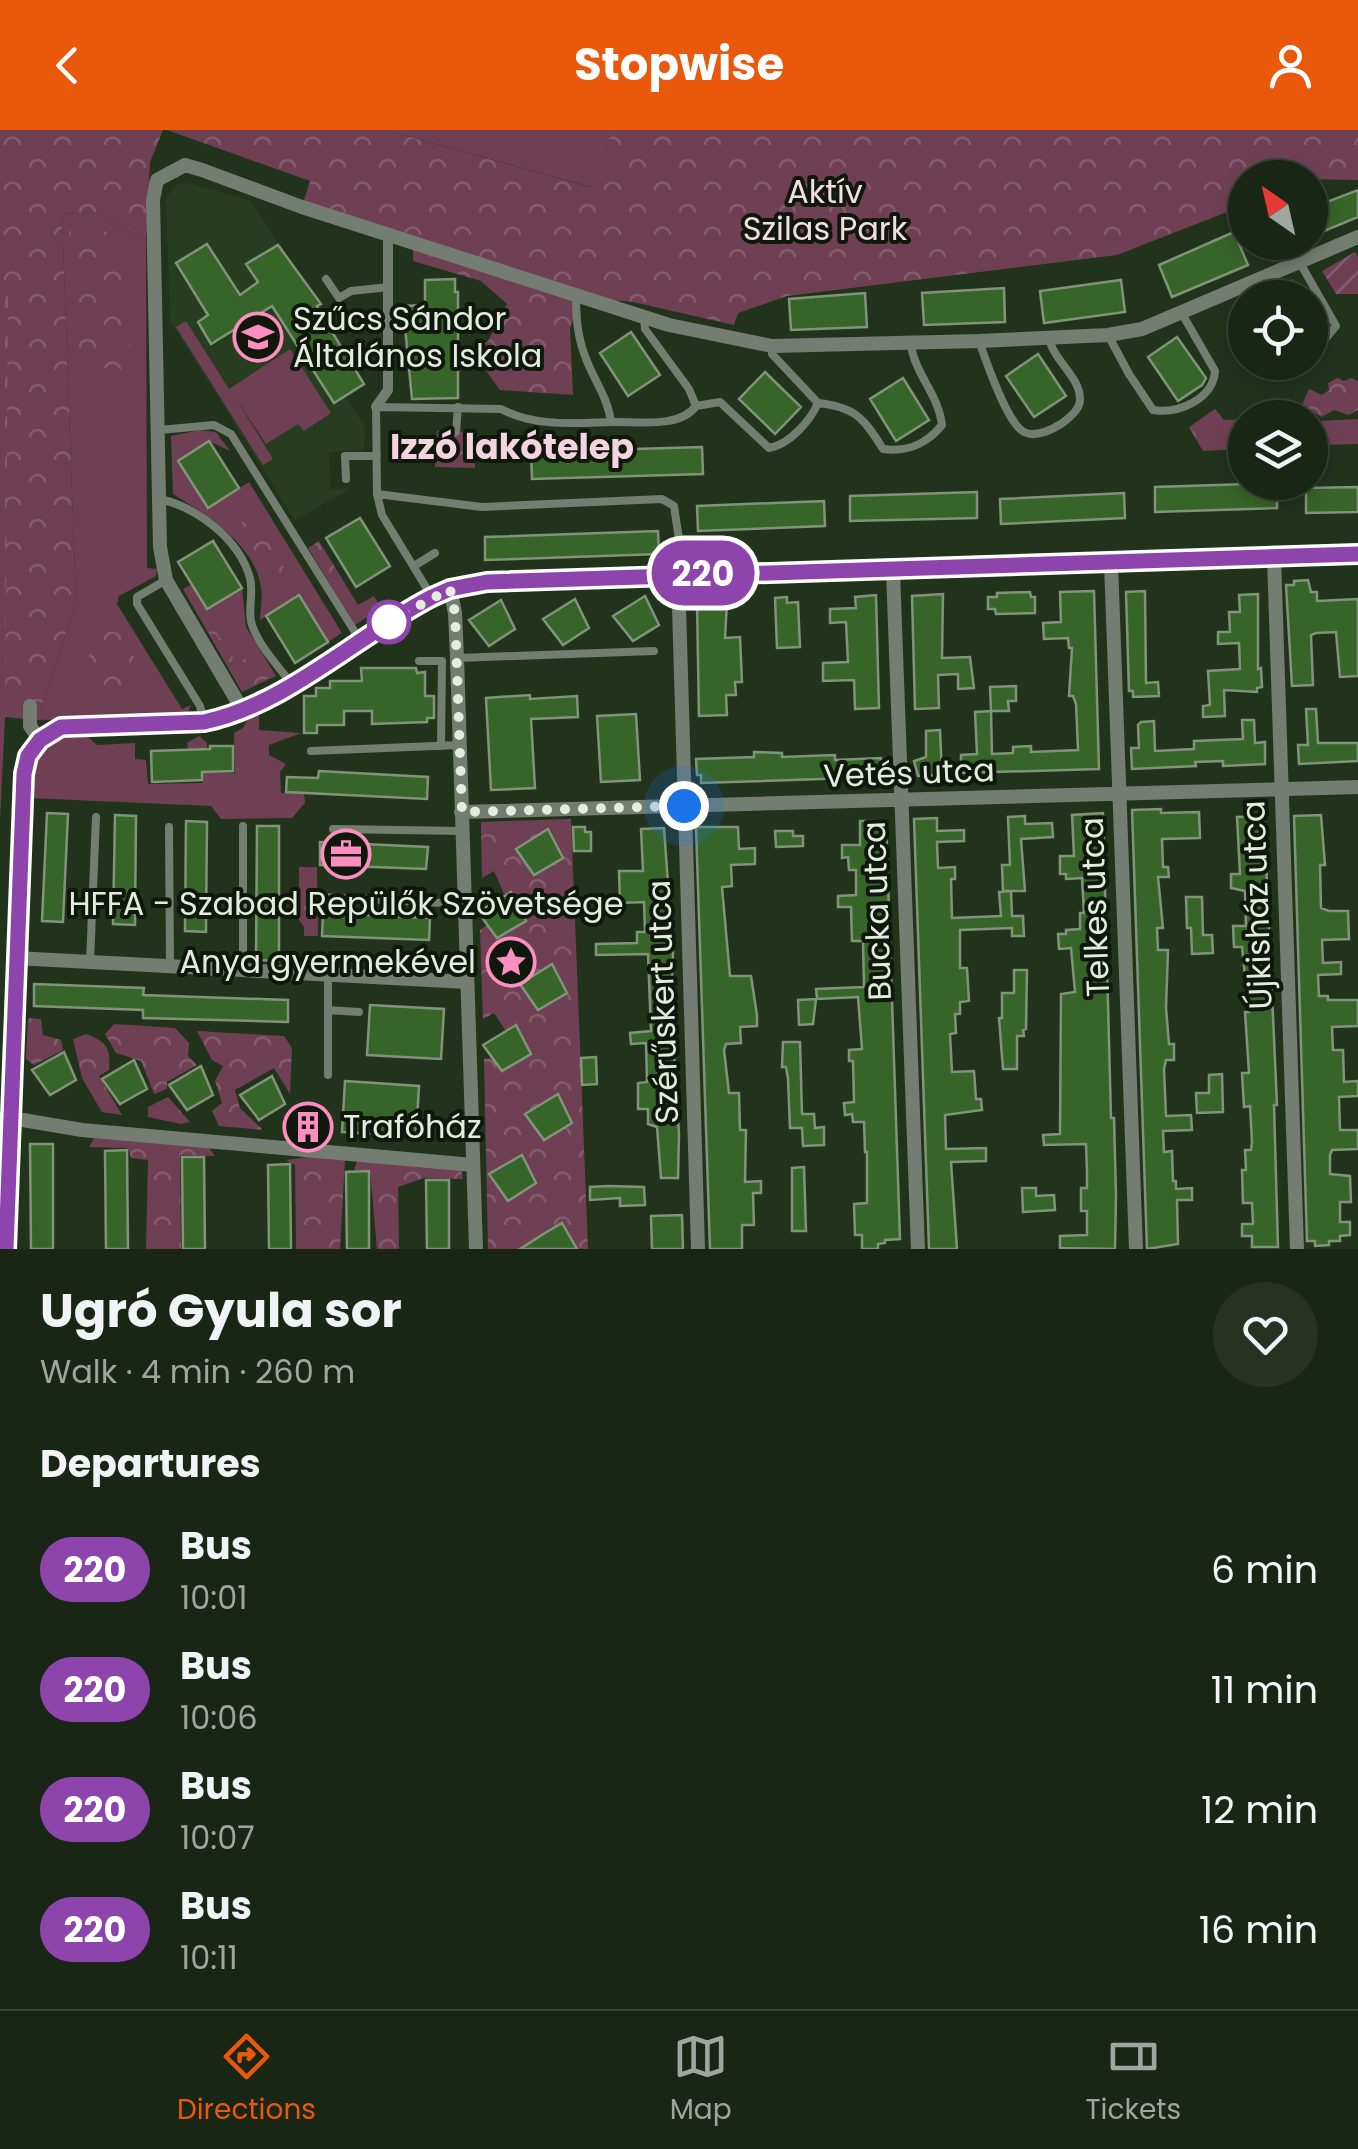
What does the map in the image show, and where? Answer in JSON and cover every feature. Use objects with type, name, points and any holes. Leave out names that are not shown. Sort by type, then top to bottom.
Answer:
[{"type":"street","points":[[243,711],[166,580],[160,547],[153,216],[158,180],[185,165],[644,316],[772,346],[1108,335],[1142,329],[1228,291]]},
{"type":"street","points":[[376,407],[388,390],[388,234]]},
{"type":"street","points":[[1256,280],[1358,237]]},
{"type":"street","points":[[6,1249],[24,774],[28,756],[40,740],[61,727],[204,722],[243,711],[432,597],[487,582],[1358,554]]},
{"type":"street","name":"Újkisház utca","points":[[1274,558],[1297,1249]]},
{"type":"street","name":"Telkes utca","points":[[1111,563],[1136,1249]]},
{"type":"street","name":"Bucka utca","points":[[893,570],[918,1249]]},
{"type":"street","name":"Szérűskert utca","points":[[678,574],[698,1249]]},
{"type":"street","points":[[450,589],[457,658],[476,1249]]},
{"type":"street","points":[[30,706],[30,726],[40,740]]},
{"type":"street","name":"Vetés utca","points":[[462,812],[1358,788]]},
{"type":"street","points":[[15,958],[467,982]]},
{"type":"street","points":[[10,1118],[82,1130],[473,1165]]},
{"type":"lane","points":[[1300,263],[1310,280]]},
{"type":"lane","points":[[326,279],[338,298],[351,291],[389,287]]},
{"type":"lane","points":[[576,294],[577,330],[593,377],[608,403],[612,422]]},
{"type":"lane","points":[[1108,335],[1153,410],[1183,409],[1210,389],[1215,370],[1181,312]]},
{"type":"lane","points":[[1328,312],[1336,326],[1328,336]]},
{"type":"lane","points":[[644,316],[645,329],[696,406]]},
{"type":"lane","points":[[979,341],[1021,431],[1041,434],[1063,423],[1081,399],[1050,346],[1049,337]]},
{"type":"lane","points":[[772,346],[772,354],[818,403],[845,406],[869,427],[882,449],[904,452],[934,436],[942,425],[940,404],[912,356],[911,344]]},
{"type":"lane","points":[[432,597],[382,515],[376,407],[501,409],[518,419],[558,423],[674,420],[690,414],[696,406],[720,402],[769,448],[774,448],[782,445],[818,403]]},
{"type":"lane","points":[[456,432],[458,407]]},
{"type":"lane","points":[[159,430],[214,426],[231,434],[360,640]]},
{"type":"lane","points":[[346,479],[345,456],[377,456]]},
{"type":"lane","points":[[378,494],[482,508],[662,499],[674,506],[680,546]]},
{"type":"lane","points":[[160,499],[179,503],[227,539],[250,576],[250,622],[291,684]]},
{"type":"lane","points":[[414,566],[435,553]]},
{"type":"lane","points":[[166,580],[136,597],[137,604],[200,706],[204,722]]},
{"type":"lane","points":[[457,658],[654,652]]},
{"type":"lane","points":[[419,660],[442,661],[441,746]]},
{"type":"lane","points":[[311,751],[459,746]]},
{"type":"lane","points":[[90,962],[96,817]]},
{"type":"lane","points":[[242,826],[243,970]]},
{"type":"lane","points":[[169,827],[170,966]]},
{"type":"lane","points":[[333,829],[462,831]]},
{"type":"lane","points":[[323,897],[464,904]]},
{"type":"lane","points":[[328,973],[328,1075]]},
{"type":"lane","points":[[328,1010],[359,1012]]},
{"type":"shaded area","name":"Szűcs Sándor Általános Iskola","points":[[190,183],[251,201],[321,304],[326,321],[364,384],[345,396],[365,427],[364,450],[329,452],[330,489],[350,489],[295,520],[170,321],[166,198],[177,184]]},
{"type":"green space","points":[[0,130],[163,130],[150,162],[146,240],[94,212],[62,214],[76,603],[37,720],[5,717],[0,684]]},
{"type":"green space","name":"Aktív Szilas Park","points":[[167,130],[385,130],[590,187],[613,130],[1358,130],[1358,180],[1328,179],[1328,160],[1228,160],[1228,212],[1117,255],[787,296],[738,313],[734,325],[633,302],[581,297],[570,328],[573,395],[500,390],[470,349],[488,341],[507,304],[481,281],[413,261],[413,242],[302,207],[310,181]]},
{"type":"green space","points":[[385,130],[613,130],[591,187]]},
{"type":"green space","points":[[94,212],[146,240],[147,568],[157,569],[156,576],[119,596],[117,604],[182,709],[191,705],[187,716],[37,720],[76,603],[62,214]]},
{"type":"green space","points":[[85,222],[125,241],[131,364],[135,372],[125,378],[119,368],[75,368],[69,223]]},
{"type":"green space","points":[[1355,252],[1358,294],[1336,294],[1322,271]]},
{"type":"green space","points":[[0,285],[8,294],[5,717],[0,821]]},
{"type":"green space","points":[[186,321],[229,389],[290,349],[331,413],[304,431],[298,424],[266,444],[235,397],[273,459],[263,465],[176,327]]},
{"type":"green space","points":[[1337,378],[1358,381],[1358,410],[1349,415],[1334,410],[1328,414],[1328,400],[1304,400],[1309,389],[1322,395],[1329,390],[1328,383]]},
{"type":"green space","points":[[1215,409],[1228,420],[1228,450],[1203,451],[1189,427]]},
{"type":"green space","points":[[1358,419],[1358,444],[1328,445],[1328,420]]},
{"type":"green space","points":[[200,430],[216,432],[230,451],[209,441],[178,461],[208,508],[249,482],[342,633],[328,642],[298,596],[260,620],[261,587],[249,557],[227,532],[173,494],[171,436]]},
{"type":"green space","points":[[437,431],[476,432],[475,468],[435,467]]},
{"type":"green space","points":[[261,510],[287,550],[277,557],[292,581],[277,591],[238,532],[241,523]]},
{"type":"green space","points":[[319,541],[358,605],[374,596],[381,608],[355,625],[308,548]]},
{"type":"green space","points":[[192,584],[207,609],[242,588],[246,627],[276,676],[242,692],[183,589]]},
{"type":"green space","points":[[196,602],[234,659],[263,660],[273,676],[243,690],[192,604]]},
{"type":"green space","points":[[92,632],[118,632],[156,690],[85,687]]},
{"type":"green space","points":[[259,714],[259,730],[301,733],[269,745],[269,755],[286,764],[280,772],[281,793],[304,793],[305,803],[292,818],[221,819],[211,806],[29,798],[36,759],[49,744],[71,737],[87,736],[97,745],[135,743],[135,759],[146,760],[148,784],[203,783],[202,750],[188,749],[187,743],[199,736],[207,743],[208,772],[235,773],[234,733],[243,728],[248,718]]},
{"type":"green space","points":[[571,819],[588,1249],[488,1249],[484,1059],[524,1038],[516,1025],[506,1031],[494,1013],[483,1019],[480,930],[489,924],[498,938],[525,921],[511,893],[505,896],[494,871],[482,878],[481,822]]},
{"type":"green space","points":[[299,867],[317,867],[318,936],[304,936],[299,920]]},
{"type":"green space","points":[[28,1018],[41,1019],[43,1035],[61,1040],[63,1050],[34,1065],[26,1059]]},
{"type":"green space","points":[[114,1024],[175,1028],[189,1043],[188,1056],[197,1065],[167,1082],[167,1089],[154,1094],[141,1061],[116,1053],[105,1034]]},
{"type":"green space","points":[[197,1031],[284,1036],[292,1048],[290,1094],[274,1068],[235,1090],[240,1108],[263,1130],[219,1126],[212,1111],[222,1103],[215,1081],[223,1066],[212,1060]]},
{"type":"green space","points":[[86,1034],[103,1043],[108,1051],[109,1070],[99,1076],[122,1115],[102,1112],[82,1078],[73,1039]]},
{"type":"green space","points":[[168,1097],[190,1122],[181,1124],[148,1117],[148,1107]]},
{"type":"green space","points":[[96,1135],[206,1144],[215,1156],[180,1155],[181,1249],[146,1249],[148,1160],[131,1158],[128,1148],[89,1147]]},
{"type":"green space","points":[[345,1159],[340,1249],[296,1249],[295,1165],[286,1160]]},
{"type":"green space","points":[[358,1159],[461,1167],[463,1179],[424,1178],[398,1187],[399,1249],[377,1249],[370,1170],[354,1170]]},
{"type":"building","points":[[1358,190],[1358,217],[1328,229],[1328,202]]},
{"type":"building","points":[[1228,235],[1228,260],[1246,260],[1248,265],[1172,297],[1159,265]]},
{"type":"building","points":[[207,244],[240,295],[258,282],[246,264],[278,245],[321,304],[317,306],[321,314],[364,384],[334,403],[272,306],[211,344],[198,322],[208,315],[176,263]]},
{"type":"building","points":[[455,279],[458,398],[412,399],[403,306],[425,305],[425,280]]},
{"type":"building","points":[[1121,280],[1125,312],[1044,323],[1040,291]]},
{"type":"building","points":[[1004,288],[1005,322],[924,325],[922,293]]},
{"type":"building","points":[[865,293],[867,327],[791,330],[789,299]]},
{"type":"building","points":[[631,332],[660,375],[628,396],[600,353]]},
{"type":"building","points":[[1177,337],[1206,378],[1178,401],[1148,357]]},
{"type":"building","points":[[1038,354],[1066,396],[1034,417],[1006,376]]},
{"type":"building","points":[[765,372],[801,407],[775,434],[739,399]]},
{"type":"building","points":[[903,378],[929,420],[896,441],[870,399]]},
{"type":"building","points":[[209,441],[239,488],[208,508],[178,461]]},
{"type":"building","points":[[702,447],[703,474],[532,479],[531,452]]},
{"type":"building","points":[[1228,485],[1228,500],[1277,500],[1277,508],[1155,512],[1155,487]]},
{"type":"building","points":[[1358,487],[1358,512],[1306,513],[1306,500],[1328,500],[1328,488]]},
{"type":"building","points":[[977,492],[977,518],[850,521],[850,496]]},
{"type":"building","points":[[1124,493],[1125,518],[1001,524],[1000,499]]},
{"type":"building","points":[[824,501],[825,526],[698,531],[697,506]]},
{"type":"building","points":[[360,518],[390,566],[356,587],[326,538]]},
{"type":"building","points":[[658,531],[659,554],[485,560],[485,537]]},
{"type":"building","points":[[213,541],[242,588],[207,609],[178,562]]},
{"type":"building","points":[[1308,580],[1311,592],[1317,592],[1317,601],[1358,599],[1358,676],[1340,677],[1336,632],[1316,633],[1311,635],[1313,685],[1292,686],[1286,585]]},
{"type":"building","points":[[1094,591],[1099,769],[961,773],[961,755],[977,754],[975,712],[991,711],[992,754],[1013,753],[1013,747],[1031,746],[1031,752],[1078,750],[1076,704],[1073,696],[1069,696],[1072,648],[1068,638],[1044,639],[1043,623],[1061,622],[1060,592]]},
{"type":"building","points":[[1145,591],[1146,683],[1158,682],[1159,696],[1133,697],[1133,691],[1129,691],[1126,592]]},
{"type":"building","points":[[1030,592],[1035,597],[1035,613],[996,614],[995,609],[988,609],[988,597],[997,597],[997,593]]},
{"type":"building","points":[[943,594],[942,658],[970,657],[974,688],[958,689],[958,674],[938,675],[939,708],[915,709],[912,596]]},
{"type":"building","points":[[1258,594],[1258,669],[1261,668],[1262,687],[1257,692],[1224,690],[1225,716],[1203,717],[1203,706],[1210,705],[1208,671],[1240,669],[1239,643],[1218,644],[1218,632],[1230,632],[1229,612],[1240,612],[1239,595]]},
{"type":"building","points":[[299,595],[328,642],[295,663],[266,616]]},
{"type":"building","points":[[876,595],[879,708],[855,709],[854,680],[823,681],[823,663],[848,662],[846,622],[830,623],[830,609],[856,608],[855,597]]},
{"type":"building","points":[[645,596],[659,625],[633,641],[613,616]]},
{"type":"building","points":[[787,597],[787,603],[798,602],[800,647],[777,648],[775,598]]},
{"type":"building","points":[[575,599],[589,628],[563,645],[543,619]]},
{"type":"building","points":[[501,600],[515,629],[489,646],[469,620]]},
{"type":"building","points":[[727,603],[725,638],[740,637],[742,682],[735,682],[736,695],[726,695],[727,715],[699,716],[697,604]]},
{"type":"building","points":[[361,668],[416,668],[417,673],[425,672],[425,696],[434,696],[434,718],[427,718],[427,722],[372,724],[372,711],[344,711],[344,725],[317,725],[317,733],[304,733],[304,696],[316,696],[316,688],[330,688],[330,681],[362,681]]},
{"type":"building","points":[[1016,686],[1016,701],[1008,701],[1009,711],[991,711],[990,687]]},
{"type":"building","points":[[530,695],[530,699],[577,696],[578,717],[531,719],[535,788],[491,790],[486,698]]},
{"type":"building","points":[[1306,709],[1316,709],[1318,743],[1358,743],[1358,761],[1299,764],[1298,745],[1308,745]]},
{"type":"building","points":[[636,714],[640,780],[601,782],[597,716]]},
{"type":"building","points":[[1242,720],[1254,720],[1255,743],[1265,742],[1265,764],[1223,766],[1223,761],[1195,762],[1196,766],[1132,769],[1131,748],[1139,748],[1141,722],[1154,721],[1155,751],[1194,749],[1194,741],[1243,739]]},
{"type":"building","points":[[940,730],[942,775],[918,776],[914,761],[926,757],[926,731]]},
{"type":"building","points":[[233,746],[233,771],[202,772],[202,780],[152,782],[151,751]]},
{"type":"building","points":[[754,752],[782,753],[782,757],[835,755],[835,760],[881,758],[881,777],[701,783],[701,775],[697,775],[696,759],[754,757]]},
{"type":"building","points":[[319,771],[428,777],[427,799],[286,792],[287,777],[318,778]]},
{"type":"building","points":[[1161,809],[1161,813],[1199,812],[1200,838],[1162,839],[1163,867],[1168,867],[1169,877],[1158,877],[1163,928],[1157,928],[1158,950],[1168,950],[1166,1008],[1169,1044],[1174,1044],[1174,1060],[1166,1060],[1164,1069],[1166,1116],[1191,1115],[1192,1130],[1163,1131],[1164,1152],[1172,1151],[1176,1189],[1192,1188],[1192,1200],[1177,1200],[1178,1244],[1147,1249],[1132,810]]},
{"type":"building","points":[[47,813],[68,814],[63,922],[42,921]]},
{"type":"building","points":[[1103,813],[1115,1249],[1060,1248],[1060,1236],[1087,1235],[1087,1211],[1081,1211],[1081,1188],[1087,1188],[1087,1172],[1086,1144],[1044,1145],[1043,1135],[1060,1134],[1061,994],[1075,992],[1071,948],[1059,949],[1058,934],[1080,929],[1080,913],[1084,913],[1082,878],[1066,879],[1066,874],[1060,874],[1060,856],[1074,856],[1072,815]]},
{"type":"building","points":[[115,815],[136,816],[135,925],[113,924]]},
{"type":"building","points":[[1321,815],[1325,865],[1320,865],[1321,908],[1348,911],[1349,939],[1322,940],[1323,963],[1341,962],[1341,974],[1318,975],[1319,996],[1328,996],[1328,1000],[1358,1000],[1358,1026],[1332,1027],[1333,1050],[1343,1050],[1344,1082],[1358,1081],[1358,1096],[1339,1097],[1340,1130],[1358,1130],[1358,1149],[1332,1150],[1330,1155],[1330,1174],[1350,1176],[1351,1202],[1340,1202],[1340,1222],[1350,1222],[1350,1235],[1340,1236],[1340,1241],[1329,1241],[1329,1245],[1315,1246],[1315,1241],[1307,1241],[1294,816]]},
{"type":"building","points":[[1025,816],[1025,824],[1052,823],[1053,837],[1021,839],[1025,891],[1003,891],[1002,865],[1010,865],[1008,817]]},
{"type":"building","points":[[1264,816],[1277,1105],[1278,1247],[1252,1247],[1252,1236],[1242,1236],[1242,1224],[1253,1224],[1252,1203],[1243,1203],[1242,1170],[1246,1170],[1245,1150],[1251,1150],[1252,1142],[1250,1106],[1244,1107],[1242,1073],[1249,1073],[1245,1012],[1249,1012],[1249,987],[1242,947],[1234,947],[1233,926],[1246,926],[1245,891],[1231,888],[1231,874],[1240,874],[1237,817]]},
{"type":"building","points":[[937,818],[937,831],[964,830],[964,841],[937,842],[938,868],[955,867],[955,879],[951,879],[952,918],[1001,916],[999,892],[1011,891],[1012,916],[1023,916],[1024,936],[1012,936],[1012,928],[960,930],[960,968],[967,968],[969,1001],[960,1002],[960,1014],[955,1014],[956,1033],[950,1034],[952,1072],[974,1071],[976,1099],[981,1099],[982,1110],[945,1115],[946,1149],[986,1148],[986,1161],[951,1162],[957,1249],[929,1249],[914,819]]},
{"type":"building","points":[[186,821],[207,822],[206,932],[185,931]]},
{"type":"building","points":[[860,821],[886,821],[900,1239],[885,1240],[878,1244],[878,1249],[862,1249],[862,1235],[855,1235],[854,1204],[867,1203],[867,1152],[864,1122],[853,1122],[852,1114],[845,1115],[844,1103],[854,1102],[849,1050],[862,1049],[858,997],[817,999],[816,989],[864,987],[863,941],[852,941],[851,907],[838,907],[838,896],[856,895],[856,870],[849,870],[848,857],[842,858],[842,845],[860,845]]},
{"type":"building","points":[[257,826],[279,826],[279,961],[256,960]]},
{"type":"building","points":[[573,827],[585,827],[585,832],[591,832],[591,851],[574,851]]},
{"type":"building","points":[[696,827],[738,827],[739,849],[755,848],[755,864],[731,865],[732,886],[722,887],[730,976],[751,976],[757,1015],[757,1026],[740,1027],[741,1043],[726,1044],[724,1050],[729,1093],[739,1093],[740,1130],[746,1130],[745,1182],[761,1181],[761,1193],[753,1193],[754,1225],[742,1225],[742,1249],[710,1249]]},
{"type":"building","points":[[664,828],[673,953],[671,1006],[678,1178],[661,1178],[657,1127],[648,1124],[648,1109],[638,1109],[638,1083],[647,1082],[646,1043],[631,1044],[630,1033],[651,1031],[648,954],[596,955],[596,944],[637,943],[637,932],[645,932],[644,902],[620,903],[619,871],[643,871],[641,829]]},
{"type":"building","points":[[548,829],[563,858],[534,875],[516,849]]},
{"type":"building","points":[[775,831],[793,831],[793,836],[803,836],[803,846],[776,847]]},
{"type":"building","points":[[320,842],[428,847],[426,869],[320,865]]},
{"type":"building","points":[[511,892],[526,921],[497,938],[478,912]]},
{"type":"building","points":[[1186,897],[1202,897],[1203,935],[1212,935],[1213,953],[1192,954]]},
{"type":"building","points":[[323,913],[430,918],[429,940],[322,936]]},
{"type":"building","points":[[552,964],[567,993],[538,1010],[520,984]]},
{"type":"building","points":[[1014,970],[1027,970],[1026,1029],[1024,1036],[1017,1036],[1017,1069],[1003,1069],[999,1018],[1002,993],[1014,993]]},
{"type":"building","points":[[34,984],[144,988],[143,995],[288,1000],[288,1022],[143,1018],[143,1010],[34,1006]]},
{"type":"building","points":[[816,999],[813,1024],[799,1025],[798,1000]]},
{"type":"building","points":[[370,1005],[444,1009],[441,1059],[367,1055]]},
{"type":"building","points":[[516,1025],[531,1054],[502,1071],[483,1045]]},
{"type":"building","points":[[783,1042],[800,1042],[802,1114],[814,1114],[815,1128],[824,1127],[824,1145],[803,1146],[802,1128],[790,1128],[788,1079],[786,1067],[782,1067]]},
{"type":"building","points":[[64,1052],[76,1080],[50,1095],[32,1070]]},
{"type":"building","points":[[596,1057],[597,1084],[582,1085],[581,1058]]},
{"type":"building","points":[[134,1060],[147,1089],[120,1104],[102,1079]]},
{"type":"building","points":[[201,1066],[213,1095],[187,1110],[169,1085]]},
{"type":"building","points":[[1222,1074],[1223,1112],[1197,1113],[1196,1093],[1209,1093],[1209,1075]]},
{"type":"building","points":[[272,1076],[285,1104],[259,1120],[240,1095]]},
{"type":"building","points":[[345,1081],[419,1086],[416,1136],[342,1132]]},
{"type":"building","points":[[558,1094],[572,1123],[544,1140],[525,1114]]},
{"type":"building","points":[[30,1144],[53,1144],[53,1249],[31,1249]]},
{"type":"building","points":[[127,1150],[128,1249],[106,1249],[105,1151]]},
{"type":"building","points":[[522,1155],[536,1183],[508,1201],[489,1174]]},
{"type":"building","points":[[182,1157],[204,1157],[205,1249],[183,1249]]},
{"type":"building","points":[[290,1164],[291,1249],[269,1249],[268,1165]]},
{"type":"building","points":[[804,1167],[806,1231],[792,1231],[792,1168]]},
{"type":"building","points":[[369,1171],[369,1249],[347,1249],[346,1172]]},
{"type":"building","points":[[426,1180],[449,1180],[449,1249],[427,1249]]},
{"type":"building","points":[[590,1187],[644,1187],[645,1205],[620,1206],[620,1198],[590,1200]]},
{"type":"building","points":[[1022,1188],[1036,1188],[1036,1196],[1054,1195],[1055,1210],[1023,1212]]},
{"type":"building","points":[[682,1215],[683,1249],[652,1249],[651,1216]]},
{"type":"building","points":[[562,1223],[577,1249],[520,1249],[545,1233]]},
{"type":"bus line","name":"220","points":[[6,1249],[24,774],[28,756],[51,732],[72,726],[224,718],[286,686],[417,604],[468,584],[1358,554]]},
{"type":"place","name":"Szűcs Sándor Általános Iskola","points":[[258,337]]},
{"type":"place","name":"HFFA - Szabad Repülők Szövetsége","points":[[346,854]]},
{"type":"place","name":"Anya gyermekével","points":[[511,962]]},
{"type":"place","name":"Trafóház","points":[[308,1127]]},
{"type":"district","name":"Izzó lakótelep","points":[[512,447]]},
{"type":"route","points":[[389,622],[450,589],[455,613],[462,812],[684,806]]}]
